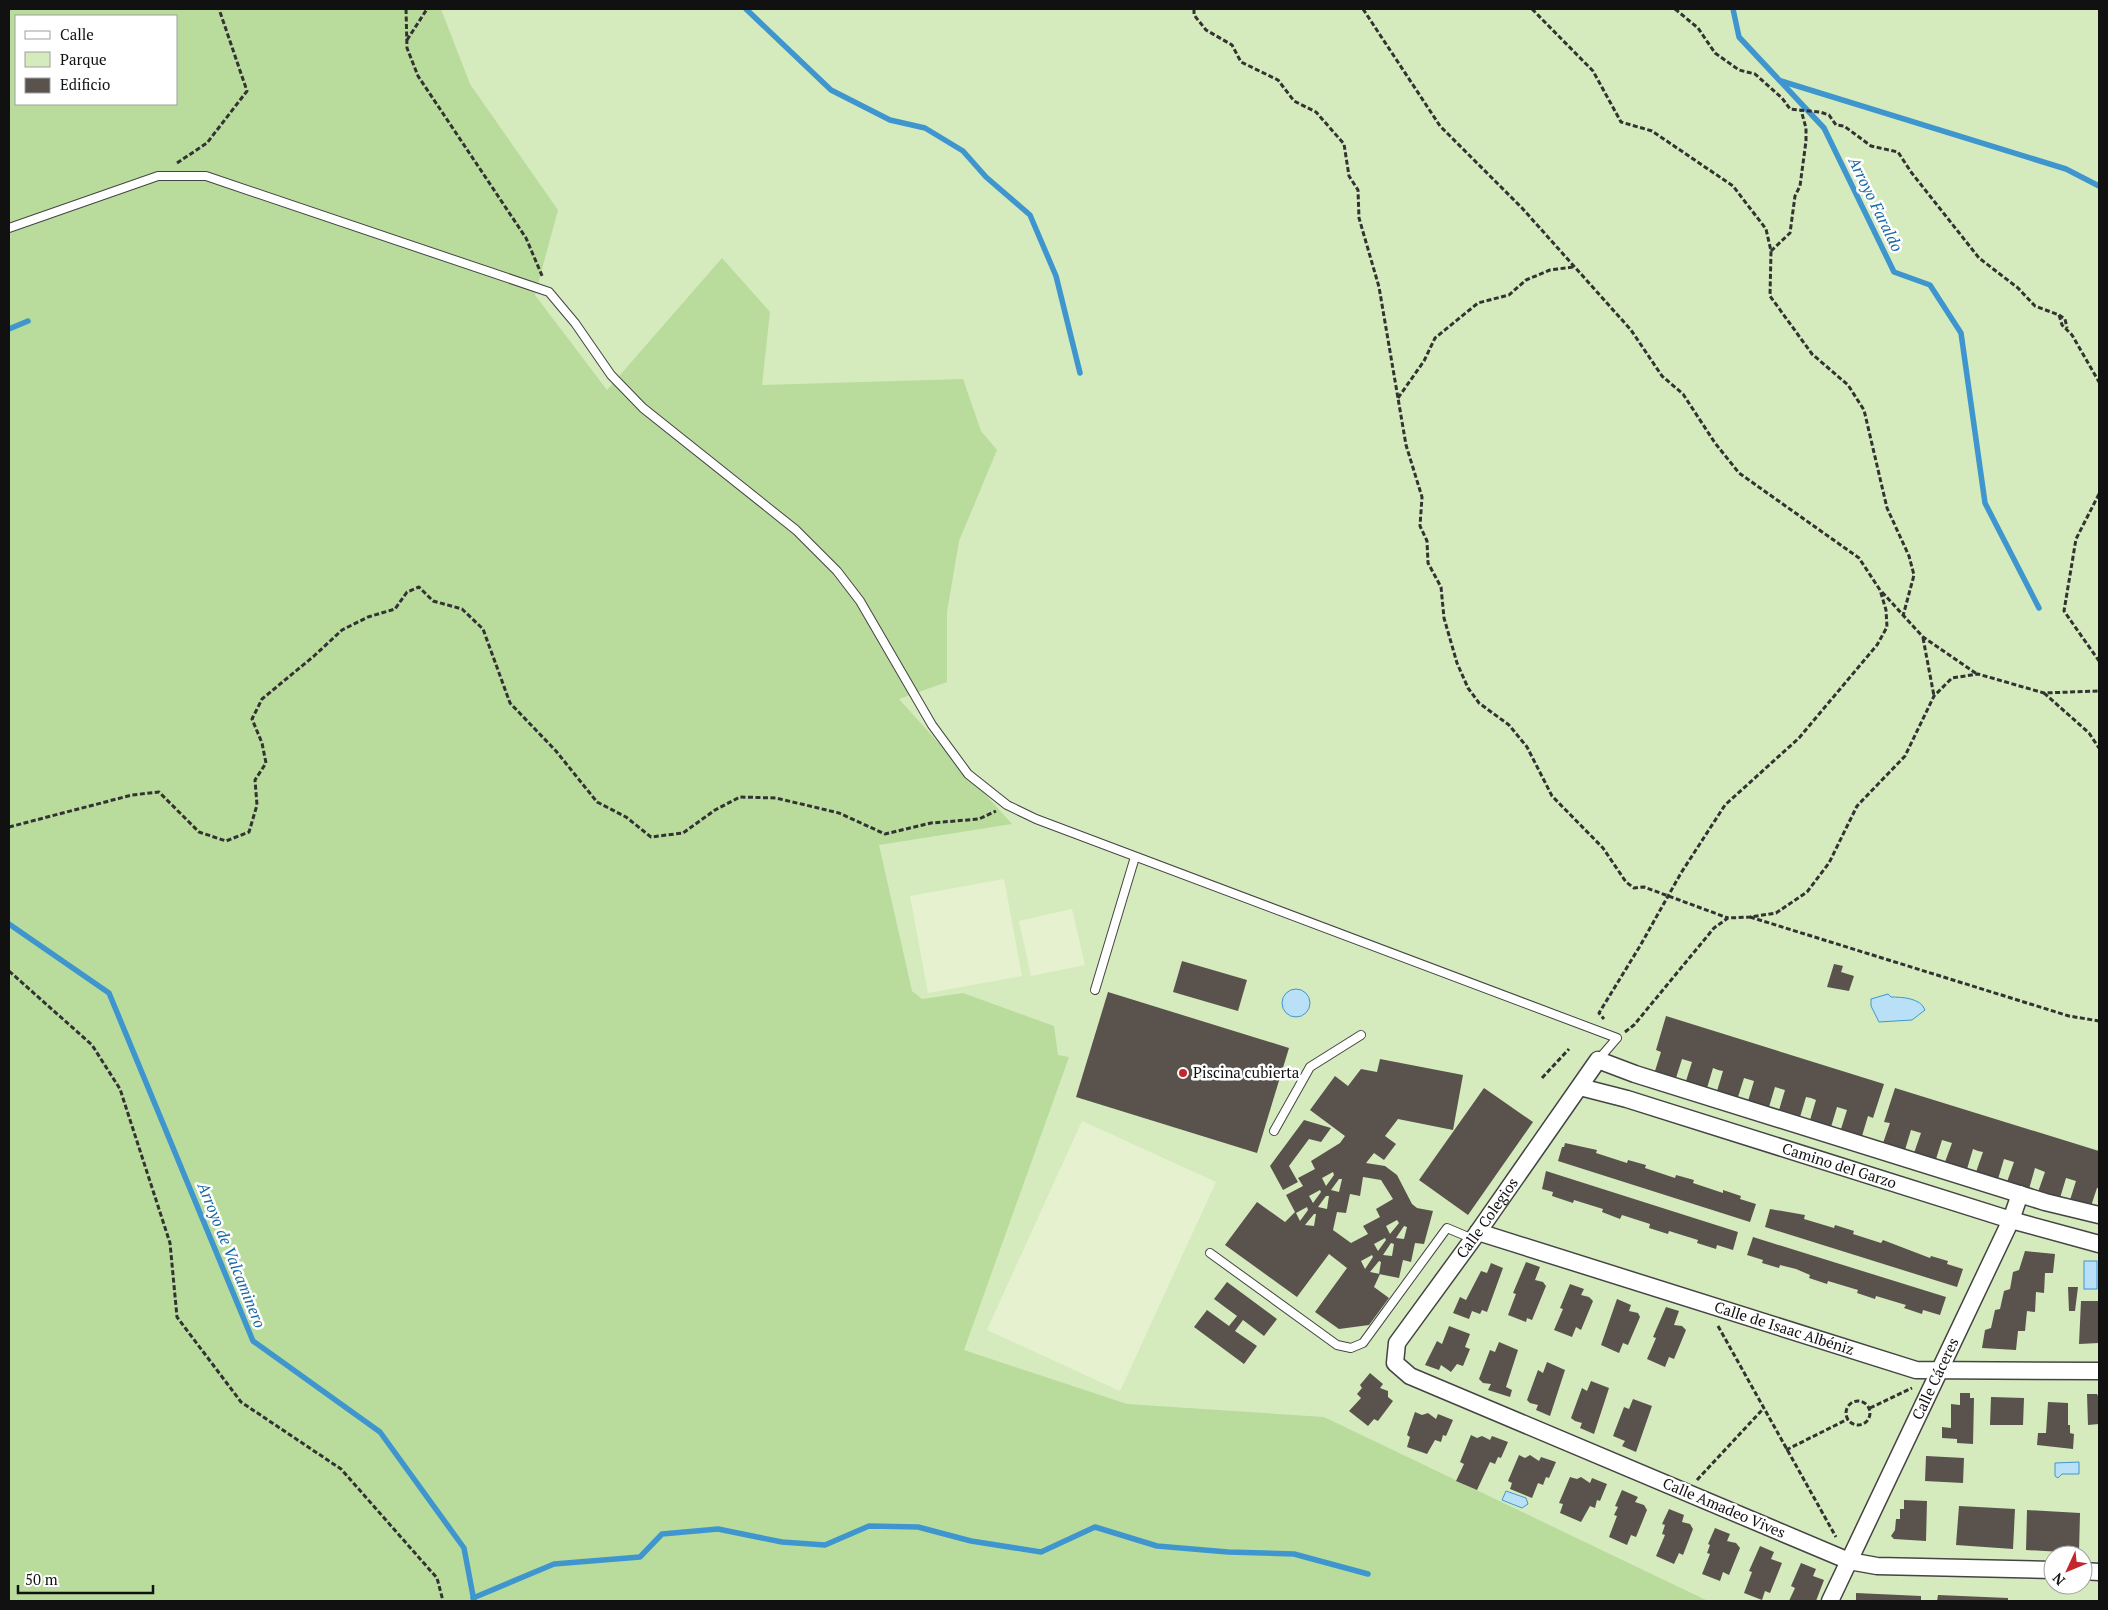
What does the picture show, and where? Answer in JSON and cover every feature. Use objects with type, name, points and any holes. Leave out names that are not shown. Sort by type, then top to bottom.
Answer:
[{"type":"street","name":"Calle Colegios","points":[[1410,1376],[1395,1363],[1397,1342],[1475,1236],[1598,1060]]},
{"type":"street","name":"Camino del Garzo","points":[[1598,1060],[1635,1074],[2020,1194],[2099,1215]]},
{"type":"street","name":"Camino del Garzo","points":[[1580,1086],[2011,1220],[2099,1244]]},
{"type":"street","name":"Calle Cáceres","points":[[1830,1601],[2011,1220],[2020,1194]]},
{"type":"street","name":"Calle de Isaac Albéniz","points":[[1475,1236],[1916,1370],[2099,1370]]},
{"type":"street","name":"Calle Amadeo Vives","points":[[1410,1376],[1849,1561],[1877,1566],[2043,1570]]},
{"type":"lane","points":[[9,228],[158,176],[206,176],[549,292],[575,322],[611,375],[643,408],[796,530],[837,571],[860,601],[932,725],[968,774],[1007,805],[1036,819],[1135,857],[1617,1038],[1598,1060]]},
{"type":"lane","points":[[1095,990],[1135,857]]},
{"type":"lane","points":[[1274,1131],[1310,1068],[1361,1034]]},
{"type":"lane","points":[[1210,1253],[1337,1345],[1351,1348],[1363,1343],[1447,1228],[1475,1236]]},
{"type":"path","points":[[158,176],[207,143],[247,91],[219,9]]},
{"type":"path","points":[[406,9],[407,48],[418,76],[526,238],[549,292]]},
{"type":"path","points":[[407,41],[427,9]]},
{"type":"path","points":[[1194,9],[1194,15],[1206,30],[1232,45],[1241,62],[1278,80],[1294,101],[1316,112],[1344,144],[1349,176],[1358,190],[1359,218],[1379,287],[1406,445],[1422,497],[1420,526],[1427,541],[1428,563],[1441,587],[1444,618],[1457,664],[1468,688],[1479,703],[1509,724],[1526,747],[1552,796],[1603,848],[1626,882],[1634,888],[1644,887],[1728,918],[1776,913],[1808,892],[1829,864],[1857,806],[1905,756],[1934,696],[1952,678],[1978,674]]},
{"type":"path","points":[[1363,9],[1440,126],[1522,208],[1630,330],[1662,376],[1683,394],[1715,443],[1739,473],[1859,558],[1880,590],[1923,637],[1978,674],[2044,693],[2099,691]]},
{"type":"path","points":[[1532,9],[1594,71],[1621,122],[1652,132],[1734,186],[1766,229],[1771,250],[1770,296],[1812,354],[1848,385],[1864,410],[1886,508],[1909,556],[1914,575],[1903,616]]},
{"type":"path","points":[[1676,9],[1698,28],[1716,54],[1739,70],[1755,74],[1782,98],[1790,109],[1829,115],[1836,125],[1844,126],[1871,146],[1898,152],[1911,172],[1979,258],[2018,288],[2035,306],[2059,314],[2062,325],[2067,329],[2088,360],[2099,382]]},
{"type":"path","points":[[1771,250],[1790,234],[1795,196],[1800,186],[1806,141],[1806,128],[1801,110]]},
{"type":"path","points":[[1398,398],[1424,361],[1435,338],[1478,303],[1509,294],[1526,280],[1550,270],[1574,267]]},
{"type":"path","points":[[2099,494],[2076,539],[2064,611],[2099,661]]},
{"type":"path","points":[[9,827],[132,795],[160,792],[199,832],[226,841],[249,832],[257,805],[255,780],[266,763],[262,743],[252,719],[262,699],[342,630],[368,617],[394,609],[407,592],[418,587],[433,601],[462,609],[483,629],[510,703],[556,751],[597,802],[626,818],[651,837],[683,833],[715,810],[740,797],[776,798],[839,813],[885,834],[932,823],[979,819],[1007,805]]},
{"type":"path","points":[[1728,918],[1714,928],[1634,1025],[1617,1038],[1599,1013],[1725,805],[1799,738],[1877,645],[1887,628],[1886,610],[1880,590]]},
{"type":"path","points":[[1923,637],[1934,696]]},
{"type":"path","points":[[2044,693],[2089,733],[2099,748]]},
{"type":"path","points":[[1750,917],[2069,1016],[2099,1021]]},
{"type":"path","points":[[9,971],[92,1045],[120,1089],[170,1243],[176,1317],[241,1402],[341,1469],[438,1578],[443,1601]]},
{"type":"path","points":[[1542,1078],[1569,1049]]},
{"type":"path","points":[[1729,1312],[1717,1323],[1837,1540],[1832,1554]]},
{"type":"path","points":[[1870,1408],[1914,1387],[1923,1404]]},
{"type":"path","points":[[1853,1402],[1864,1402],[1870,1408],[1870,1416],[1865,1423],[1858,1425],[1848,1419],[1846,1411],[1853,1402]]},
{"type":"path","points":[[1686,1492],[1763,1409]]},
{"type":"path","points":[[1786,1450],[1848,1419]]},
{"type":"green space","points":[[9,9],[2099,9],[2099,1601],[9,1601]]},
{"type":"green space","points":[[9,9],[441,9],[470,84],[558,210],[535,295],[607,390],[722,258],[770,312],[762,385],[963,379],[981,431],[997,450],[959,541],[947,612],[947,682],[899,699],[1012,824],[879,845],[912,991],[922,999],[963,993],[1054,1026],[1058,1055],[1069,1057],[964,1350],[1127,1404],[1324,1417],[1708,1601],[9,1601]]},
{"type":"green space","points":[[1004,879],[1022,976],[928,993],[910,896]]},
{"type":"green space","points":[[1072,909],[1085,965],[1031,976],[1019,921]]},
{"type":"green space","points":[[1082,1121],[1216,1182],[1120,1391],[987,1330]]},
{"type":"water","points":[[1296,989],[1306,993],[1310,1003],[1306,1013],[1296,1017],[1286,1013],[1282,1003],[1286,993]]},
{"type":"water","points":[[1888,994],[1891,997],[1906,998],[1920,1003],[1925,1010],[1912,1020],[1879,1022],[1871,1006],[1871,999]]},
{"type":"water","points":[[2084,1261],[2097,1261],[2097,1289],[2084,1289]]},
{"type":"water","points":[[2079,1462],[2079,1474],[2062,1474],[2058,1478],[2055,1476],[2055,1463]]},
{"type":"water","points":[[1506,1491],[1526,1498],[1528,1504],[1522,1508],[1502,1500]]},
{"type":"building","points":[[1182,961],[1247,980],[1238,1011],[1173,992]]},
{"type":"building","points":[[1834,964],[1843,966],[1841,972],[1854,976],[1849,991],[1827,987]]},
{"type":"building","name":"Piscina cubierta","points":[[1108,992],[1289,1048],[1257,1153],[1076,1097]]},
{"type":"building","points":[[1666,1016],[1884,1084],[1873,1118],[1868,1116],[1862,1136],[1841,1129],[1847,1110],[1837,1107],[1831,1127],[1810,1120],[1816,1100],[1811,1098],[1806,1097],[1800,1117],[1779,1110],[1785,1090],[1775,1087],[1769,1107],[1748,1101],[1754,1081],[1744,1078],[1738,1097],[1717,1091],[1723,1071],[1713,1068],[1707,1088],[1686,1081],[1692,1062],[1682,1059],[1676,1078],[1655,1071],[1661,1052],[1656,1050]]},
{"type":"building","points":[[1380,1059],[1463,1075],[1453,1130],[1398,1119],[1385,1136],[1396,1144],[1384,1160],[1374,1153],[1366,1163],[1385,1166],[1397,1175],[1412,1204],[1417,1208],[1433,1211],[1424,1244],[1415,1243],[1411,1262],[1403,1260],[1399,1278],[1380,1274],[1374,1287],[1389,1298],[1369,1325],[1339,1329],[1315,1312],[1347,1268],[1329,1254],[1297,1297],[1225,1245],[1257,1202],[1285,1222],[1295,1212],[1286,1195],[1303,1186],[1298,1178],[1315,1169],[1311,1161],[1340,1143],[1345,1136],[1310,1110],[1335,1076],[1348,1086],[1361,1069],[1377,1072]],"holes":[[[1333,1172],[1334,1175],[1326,1186],[1322,1178]],[[1363,1177],[1381,1180],[1393,1199],[1376,1209],[1380,1217],[1363,1226],[1368,1234],[1351,1243],[1333,1230],[1337,1212],[1346,1213],[1350,1194],[1360,1196]],[[1339,1179],[1342,1179],[1339,1192],[1331,1190]],[[1320,1190],[1321,1192],[1313,1203],[1309,1196]],[[1326,1196],[1329,1196],[1327,1209],[1318,1207]],[[1307,1207],[1308,1210],[1300,1221],[1296,1213]],[[1314,1214],[1316,1214],[1314,1226],[1305,1225]],[[1397,1220],[1399,1223],[1390,1234],[1386,1226]],[[1404,1226],[1407,1227],[1404,1239],[1396,1238]],[[1385,1238],[1386,1240],[1378,1251],[1374,1244]],[[1391,1243],[1394,1244],[1392,1256],[1383,1255]],[[1372,1255],[1373,1257],[1365,1269],[1361,1261]],[[1379,1261],[1381,1262],[1379,1274],[1370,1272]]]},
{"type":"building","points":[[1484,1088],[1533,1122],[1468,1215],[1419,1180]]},
{"type":"building","points":[[1895,1088],[2099,1151],[2099,1188],[2097,1188],[2091,1206],[2070,1200],[2076,1181],[2066,1178],[2060,1198],[2038,1192],[2045,1172],[2035,1168],[2029,1189],[2007,1182],[2014,1162],[2004,1159],[1998,1179],[1976,1172],[1983,1152],[1973,1149],[1967,1169],[1945,1162],[1952,1143],[1942,1140],[1936,1159],[1914,1153],[1921,1133],[1911,1130],[1905,1150],[1883,1143],[1890,1123],[1884,1122]]},
{"type":"building","points":[[1304,1120],[1331,1128],[1321,1142],[1309,1139],[1289,1166],[1298,1182],[1283,1190],[1270,1166]]},
{"type":"building","points":[[1565,1143],[1597,1150],[1596,1153],[1627,1163],[1628,1160],[1646,1165],[1645,1168],[1675,1178],[1676,1175],[1694,1180],[1693,1183],[1723,1193],[1723,1190],[1741,1196],[1740,1199],[1756,1204],[1750,1222],[1558,1161]]},
{"type":"building","points":[[1546,1171],[1738,1232],[1733,1250],[1717,1245],[1716,1249],[1697,1243],[1698,1240],[1669,1231],[1668,1234],[1649,1228],[1650,1224],[1622,1215],[1620,1219],[1602,1212],[1603,1209],[1574,1200],[1573,1203],[1552,1196],[1553,1192],[1542,1189]]},
{"type":"building","points":[[1770,1209],[1805,1215],[1804,1219],[1834,1228],[1835,1225],[1854,1231],[1853,1234],[1881,1243],[1883,1240],[1930,1258],[1931,1256],[1948,1261],[1947,1264],[1963,1269],[1957,1287],[1765,1227]]},
{"type":"building","points":[[1753,1237],[1946,1297],[1940,1315],[1923,1310],[1922,1314],[1904,1308],[1906,1305],[1876,1296],[1875,1299],[1857,1293],[1858,1290],[1828,1281],[1827,1284],[1809,1278],[1810,1275],[1796,1269],[1780,1265],[1779,1268],[1762,1263],[1763,1260],[1747,1255]]},
{"type":"building","points":[[2025,1251],[2055,1254],[2053,1273],[2045,1273],[2044,1293],[2036,1292],[2035,1312],[2027,1311],[2025,1331],[2018,1331],[2016,1350],[1982,1348],[1985,1330],[1991,1328],[1995,1310],[2000,1309],[2004,1291],[2010,1289],[2013,1272],[2019,1270]]},
{"type":"building","points":[[1526,1262],[1540,1267],[1535,1280],[1543,1282],[1546,1286],[1532,1320],[1527,1318],[1526,1322],[1508,1315],[1516,1294],[1513,1293]]},
{"type":"building","points":[[1491,1263],[1503,1268],[1487,1312],[1482,1310],[1480,1314],[1472,1311],[1469,1319],[1453,1313],[1460,1297],[1466,1300],[1481,1271],[1487,1273]]},
{"type":"building","points":[[1227,1282],[1277,1319],[1264,1336],[1243,1320],[1235,1331],[1257,1346],[1244,1364],[1194,1327],[1207,1310],[1229,1326],[1237,1316],[1214,1299]]},
{"type":"building","points":[[1570,1284],[1584,1289],[1581,1295],[1589,1297],[1593,1301],[1581,1330],[1576,1327],[1572,1337],[1554,1330],[1563,1309],[1560,1308]]},
{"type":"building","points":[[2068,1287],[2078,1287],[2075,1311],[2069,1311]]},
{"type":"building","points":[[1617,1299],[1631,1305],[1629,1311],[1638,1313],[1640,1317],[1628,1345],[1623,1343],[1619,1353],[1601,1345]]},
{"type":"building","points":[[2081,1301],[2099,1301],[2099,1343],[2079,1344]]},
{"type":"building","points":[[1666,1307],[1679,1311],[1674,1325],[1682,1326],[1686,1330],[1674,1359],[1669,1357],[1665,1367],[1647,1359],[1656,1338],[1653,1337]]},
{"type":"building","points":[[1449,1326],[1470,1334],[1465,1347],[1470,1349],[1463,1366],[1457,1364],[1451,1372],[1441,1365],[1439,1370],[1425,1365],[1437,1341],[1442,1344]]},
{"type":"building","points":[[1499,1342],[1518,1350],[1506,1387],[1512,1390],[1510,1397],[1488,1390],[1491,1384],[1483,1383],[1479,1379],[1490,1350],[1495,1352]]},
{"type":"building","points":[[1547,1362],[1565,1370],[1550,1416],[1536,1410],[1538,1405],[1527,1400],[1538,1370],[1543,1373]]},
{"type":"building","points":[[1370,1373],[1383,1384],[1380,1388],[1388,1391],[1388,1397],[1393,1401],[1378,1421],[1374,1419],[1368,1426],[1349,1411],[1361,1398],[1357,1394],[1362,1388],[1360,1385]]},
{"type":"building","points":[[1591,1381],[1609,1388],[1594,1434],[1580,1428],[1582,1423],[1571,1418],[1582,1388],[1587,1391]]},
{"type":"building","points":[[1960,1393],[1970,1393],[1970,1398],[1974,1398],[1973,1444],[1957,1443],[1957,1439],[1942,1438],[1942,1427],[1951,1428],[1951,1404],[1960,1405]]},
{"type":"building","points":[[2087,1394],[2097,1394],[2099,1398],[2099,1424],[2088,1425]]},
{"type":"building","points":[[1991,1397],[2024,1398],[2023,1425],[1990,1425]]},
{"type":"building","points":[[1633,1399],[1652,1406],[1636,1452],[1622,1446],[1625,1441],[1613,1436],[1624,1407],[1629,1409]]},
{"type":"building","points":[[2048,1402],[2068,1403],[2068,1425],[2070,1425],[2070,1433],[2074,1434],[2073,1449],[2037,1445],[2038,1433],[2046,1433]]},
{"type":"building","points":[[1415,1412],[1422,1415],[1428,1413],[1436,1419],[1438,1414],[1453,1420],[1446,1436],[1443,1435],[1441,1442],[1435,1440],[1427,1454],[1407,1447],[1410,1437],[1407,1435]]},
{"type":"building","points":[[1471,1435],[1477,1438],[1482,1436],[1490,1440],[1492,1436],[1508,1442],[1501,1458],[1498,1457],[1495,1464],[1490,1462],[1477,1490],[1456,1481],[1464,1464],[1460,1462]]},
{"type":"building","points":[[1519,1455],[1525,1458],[1530,1455],[1539,1461],[1541,1457],[1556,1462],[1549,1478],[1546,1477],[1543,1485],[1538,1483],[1532,1498],[1510,1489],[1512,1483],[1508,1481]]},
{"type":"building","points":[[1926,1456],[1964,1458],[1963,1483],[1925,1481]]},
{"type":"building","points":[[1570,1477],[1577,1479],[1581,1477],[1590,1483],[1592,1478],[1607,1484],[1600,1501],[1597,1500],[1595,1508],[1590,1506],[1581,1522],[1560,1513],[1563,1504],[1559,1503]]},
{"type":"building","points":[[1622,1490],[1638,1497],[1635,1502],[1644,1505],[1647,1510],[1636,1537],[1631,1535],[1627,1545],[1609,1537],[1617,1516],[1614,1515],[1618,1507],[1615,1506]]},
{"type":"building","points":[[1904,1500],[1927,1501],[1926,1541],[1894,1539],[1891,1536],[1895,1530],[1896,1519],[1900,1519],[1900,1509],[1904,1509]]},
{"type":"building","points":[[1959,1506],[2015,1509],[2013,1549],[1956,1545]]},
{"type":"building","points":[[1669,1509],[1684,1515],[1682,1522],[1690,1524],[1693,1529],[1683,1555],[1679,1553],[1674,1564],[1656,1556],[1665,1535],[1662,1534],[1665,1525],[1662,1524]]},
{"type":"building","points":[[2027,1510],[2080,1513],[2079,1545],[2043,1545],[2043,1551],[2026,1550]]},
{"type":"building","points":[[1715,1528],[1730,1534],[1727,1541],[1736,1543],[1740,1548],[1729,1575],[1723,1572],[1720,1581],[1702,1574],[1710,1554],[1707,1553],[1710,1545],[1708,1544]]},
{"type":"building","points":[[1760,1546],[1774,1552],[1771,1559],[1782,1563],[1770,1593],[1765,1591],[1762,1600],[1744,1593],[1752,1572],[1749,1571]]},
{"type":"building","points":[[1801,1563],[1816,1569],[1813,1576],[1824,1580],[1816,1601],[1789,1601],[1795,1588],[1791,1586]]},
{"type":"building","points":[[1856,1593],[1921,1596],[1921,1601],[1856,1601]]},
{"type":"building","points":[[1938,1595],[2008,1598],[2008,1601],[1937,1601]]},
{"type":"waterway","points":[[746,9],[831,90],[890,120],[925,128],[963,151],[986,177],[1030,215],[1056,276],[1080,373]]},
{"type":"waterway","name":"Arroyo Faraldo","points":[[1733,9],[1739,37],[1824,128],[1894,272],[1930,285],[1961,333],[1985,503],[2039,608]]},
{"type":"waterway","points":[[1781,81],[2066,169],[2099,186]]},
{"type":"waterway","points":[[9,329],[28,321]]},
{"type":"waterway","name":"Arroyo de Valcaminero","points":[[9,924],[109,993],[253,1341],[380,1432],[464,1548],[474,1601]]},
{"type":"waterway","points":[[473,1598],[554,1564],[640,1557],[662,1534],[718,1529],[782,1542],[825,1545],[869,1526],[918,1527],[971,1541],[1041,1552],[1095,1527],[1157,1546],[1228,1552],[1294,1554],[1368,1574]]},
{"type":"place","name":"Piscina cubierta","points":[[1183,1073]]}]
